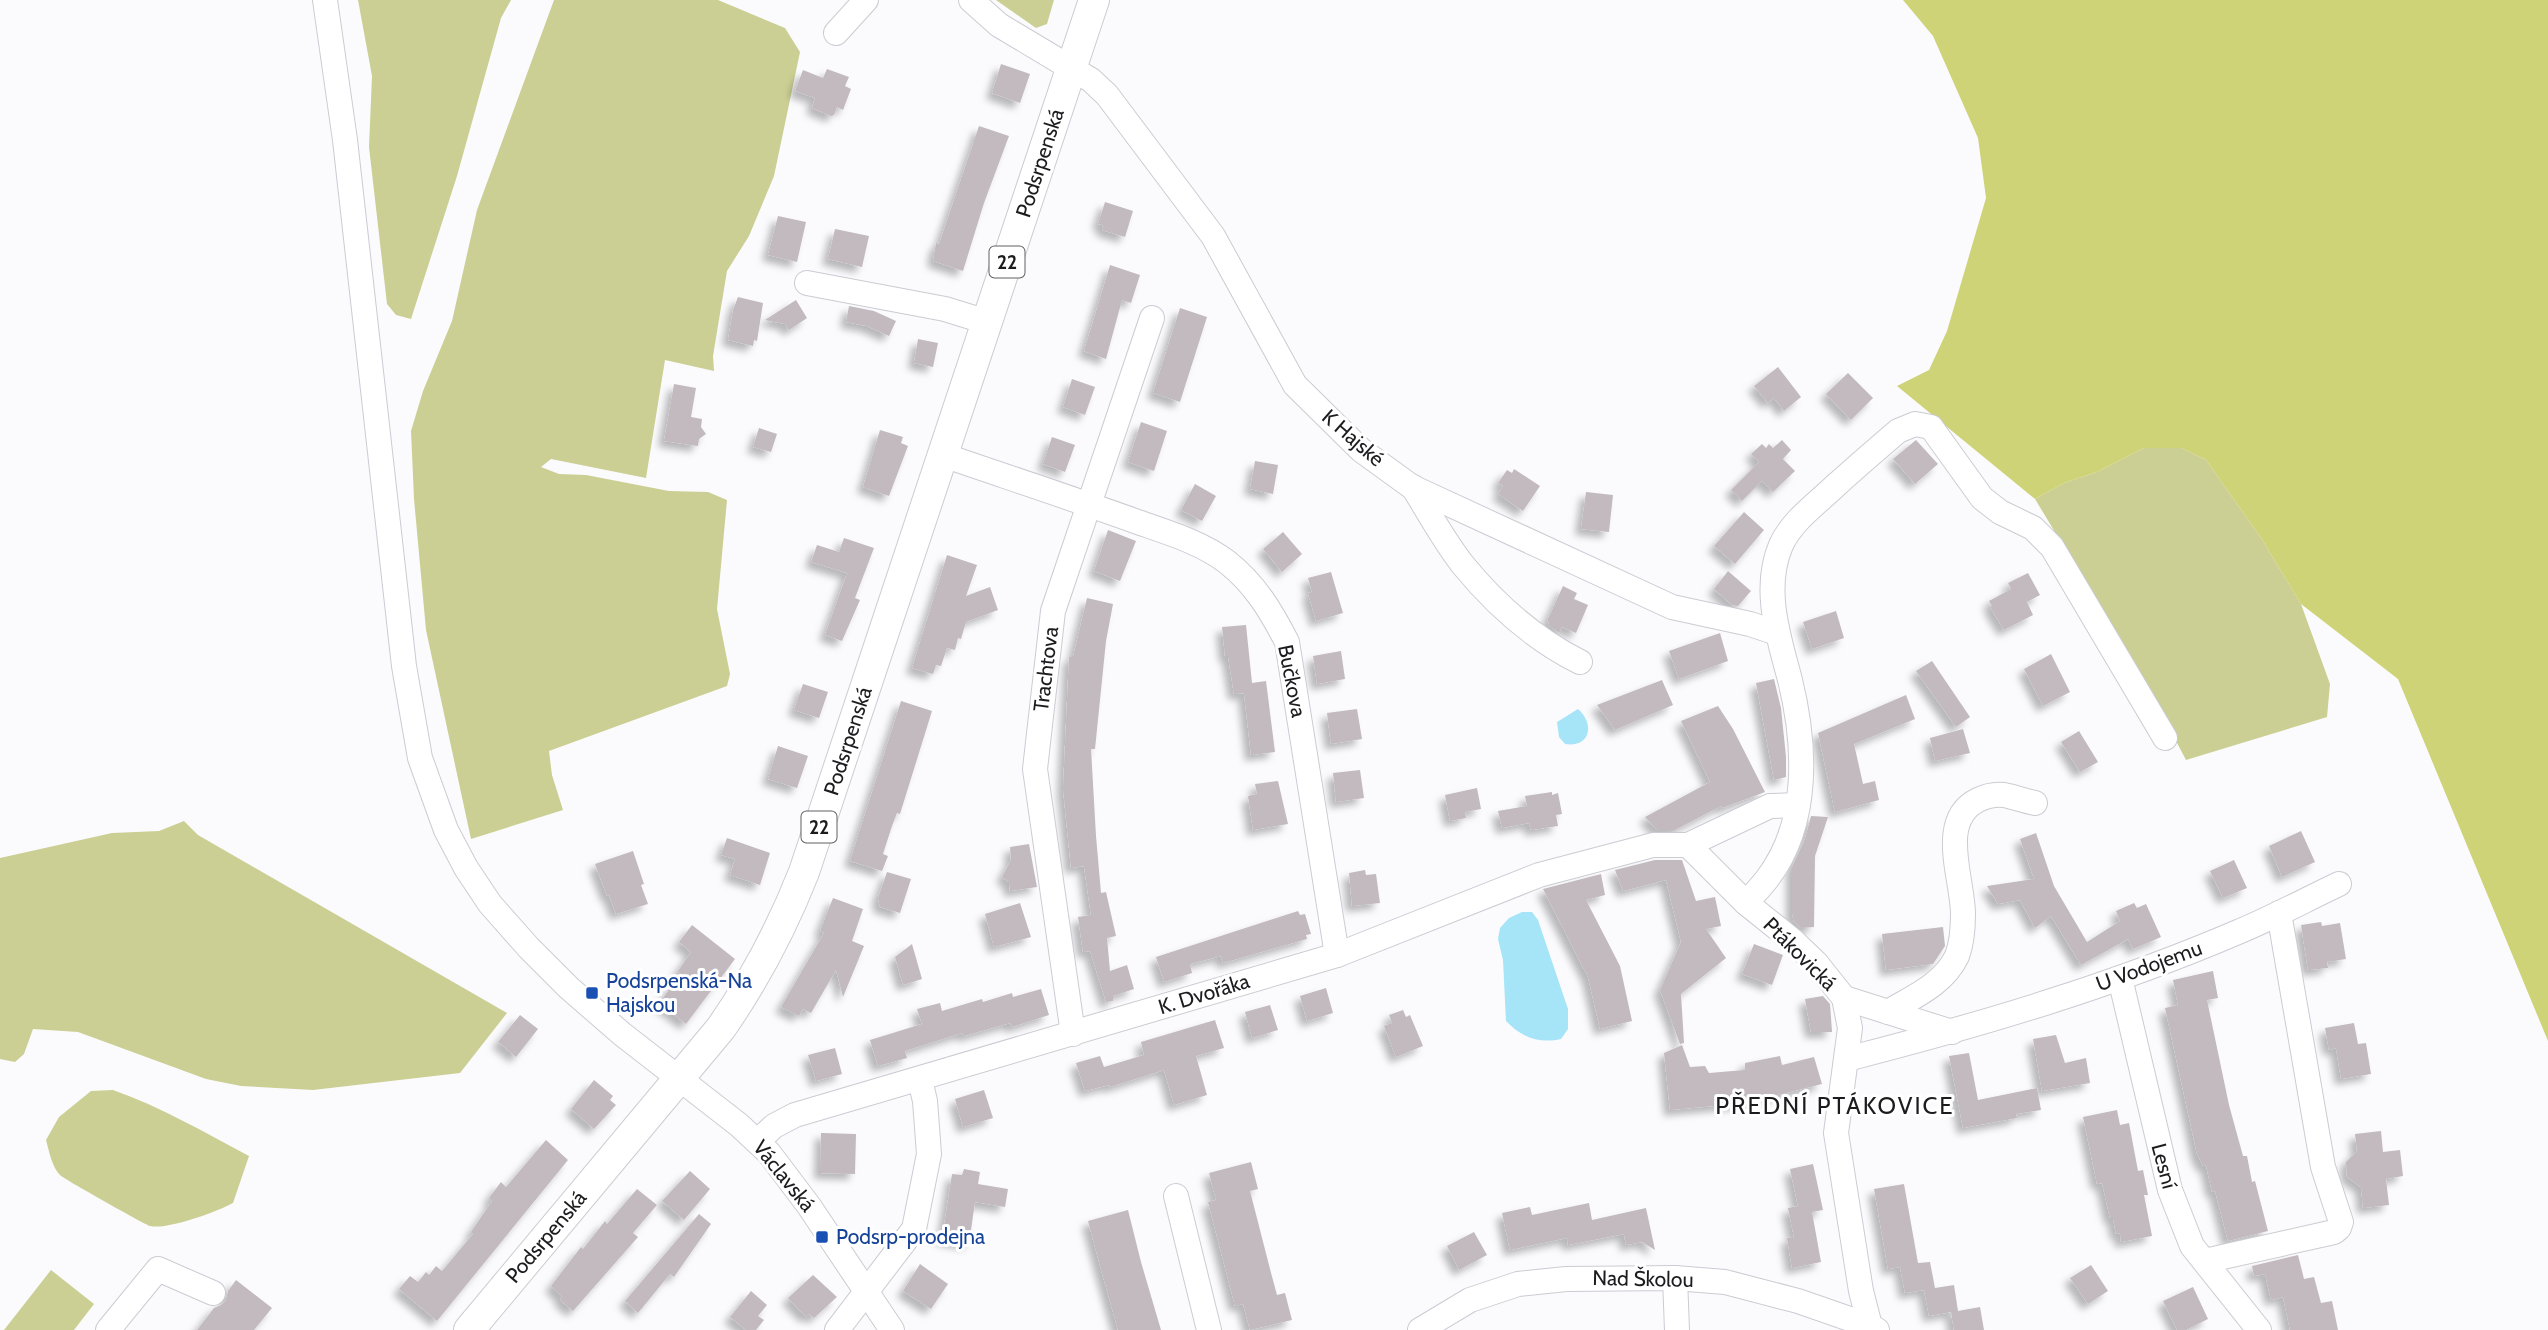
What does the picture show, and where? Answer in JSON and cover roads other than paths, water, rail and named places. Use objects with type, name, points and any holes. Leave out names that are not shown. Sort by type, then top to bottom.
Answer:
[{"type":"main road","name":"22","points":[[1071,68],[1094,0]]},
{"type":"main road","name":"Podsrpenská","points":[[469,1330],[680,1080],[739,1002],[791,905],[1071,68]]},
{"type":"street","name":"Václavská","points":[[325,0],[345,140],[404,666],[420,758],[446,830],[466,868],[507,925],[578,996],[758,1141],[789,1178],[892,1330]]},
{"type":"street","points":[[836,33],[866,0]]},
{"type":"street","name":"K Hajské","points":[[971,0],[999,25],[1091,80],[1107,95],[1213,236],[1295,385],[1361,450],[1412,487],[1672,607],[1750,624],[1777,633]]},
{"type":"street","points":[[807,283],[945,309],[987,322]]},
{"type":"street","name":"Trachtova","points":[[1073,1034],[1035,769],[1053,611],[1152,318]]},
{"type":"street","points":[[1746,903],[1768,878],[1782,853],[1798,804],[1802,778],[1802,750],[1791,683],[1777,633],[1775,565],[1788,533],[1799,518],[1898,430],[1915,424],[1931,427],[1982,498],[2000,512],[2033,528],[2052,547],[2165,738]]},
{"type":"street","name":"Bučkova","points":[[943,456],[1088,504],[1204,548],[1226,561],[1251,583],[1268,605],[1287,642],[1337,955]]},
{"type":"street","points":[[1412,487],[1462,564],[1507,612],[1560,652],[1580,662]]},
{"type":"street","points":[[1888,1012],[1947,974],[1957,955],[1964,911],[1955,843],[1957,825],[1963,811],[1988,796],[2003,795],[2035,803]]},
{"type":"street","points":[[1688,845],[1770,806],[1798,804]]},
{"type":"street","name":"K. Dvořáka","points":[[758,1141],[775,1126],[795,1115],[1337,955],[1539,876],[1653,845],[1688,845]]},
{"type":"street","name":"Ptákovická","points":[[1688,845],[1746,903],[1792,940],[1844,998],[1850,1028],[1836,1133],[1861,1291],[1872,1329]]},
{"type":"street","name":"U Vodojemu","points":[[1847,1059],[1952,1032],[2120,978],[2239,932],[2339,884]]},
{"type":"street","points":[[2205,1261],[2334,1232],[2341,1222],[2323,1167],[2279,913]]},
{"type":"street","name":"Lesní","points":[[2120,978],[2169,1190],[2192,1246],[2259,1330]]},
{"type":"street","points":[[1844,998],[1952,1032]]},
{"type":"street","points":[[837,1330],[914,1229],[929,1154],[925,1101],[920,1080]]},
{"type":"street","points":[[1176,1196],[1209,1330]]},
{"type":"street","points":[[108,1330],[158,1269],[213,1293]]},
{"type":"street","points":[[1675,1278],[1677,1330]]},
{"type":"street","name":"Nad Školou","points":[[1420,1330],[1470,1300],[1518,1284],[1566,1279],[1675,1278],[1725,1282],[1798,1301],[1872,1329]]},
{"type":"water","points":[[1578,709],[1587,722],[1587,734],[1580,742],[1565,744],[1559,737],[1557,722]]},
{"type":"water","points":[[1522,912],[1532,912],[1538,920],[1568,1009],[1568,1029],[1561,1039],[1545,1041],[1531,1038],[1506,1021],[1503,960],[1498,939],[1500,928],[1509,918]]},
{"type":"place","name":"Podsrpenská-Na Hajskou","points":[[592,993]]},
{"type":"place","name":"Podsrp-prodejna","points":[[822,1237]]},
{"type":"district","name":"PŘEDNÍ PTÁKOVICE","points":[[1835,1106]]}]
